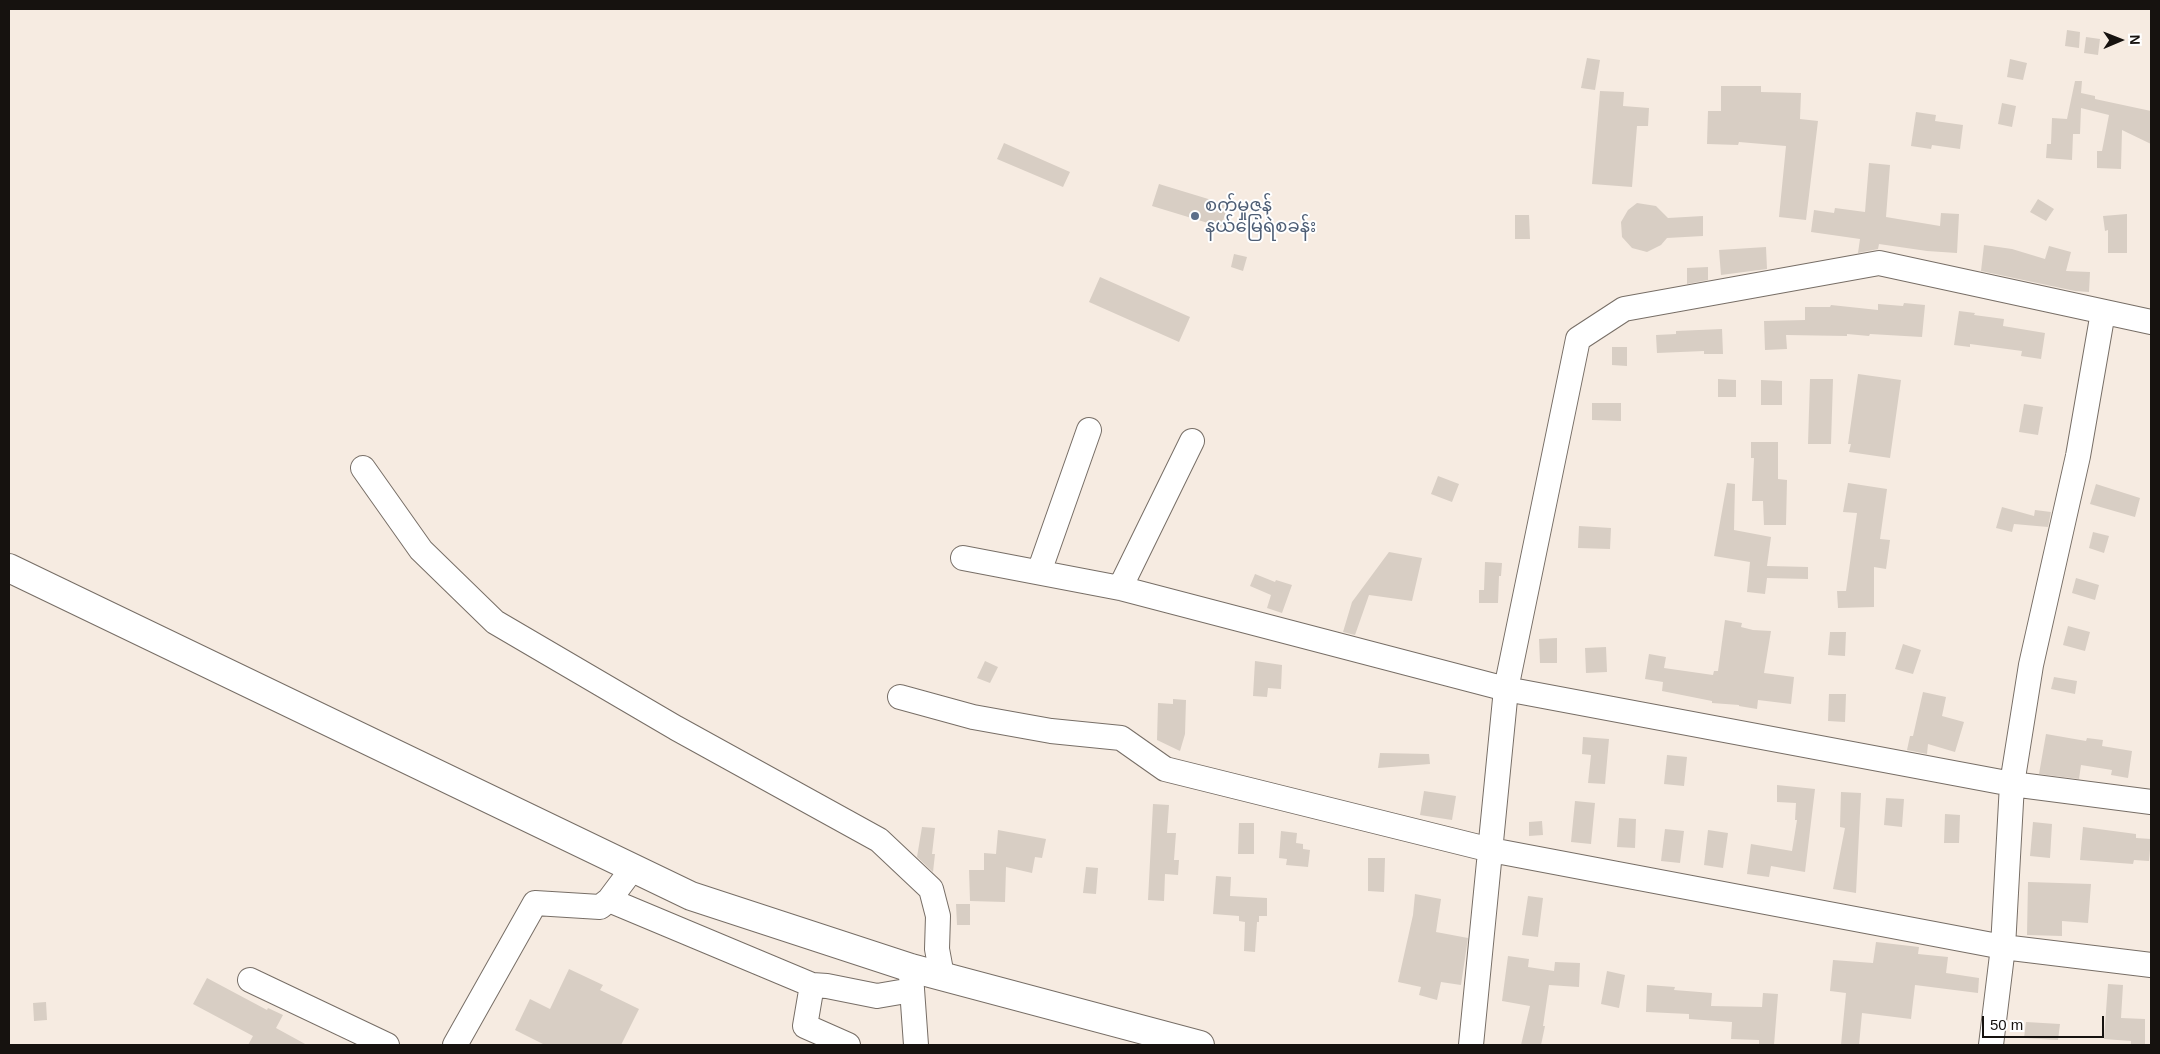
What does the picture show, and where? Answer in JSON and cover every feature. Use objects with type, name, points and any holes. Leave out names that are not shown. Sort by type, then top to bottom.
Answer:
[{"type":"main road","points":[[9,568],[690,896],[911,979],[942,976],[1200,1045]]},
{"type":"street","points":[[1471,1045],[1506,689],[1578,339],[1624,309],[1879,263],[2151,322]]},
{"type":"street","points":[[1990,1045],[2003,947],[2012,784],[2031,665],[2078,456],[2103,312]]},
{"type":"street","points":[[1039,572],[1089,430]]},
{"type":"street","points":[[1120,588],[1192,441]]},
{"type":"street","points":[[363,468],[422,550],[495,622],[685,732],[879,840],[931,889],[938,916],[937,949],[942,976]]},
{"type":"street","points":[[963,558],[1120,588],[1506,689],[2012,784],[2151,802]]},
{"type":"street","points":[[900,697],[973,717],[1051,731],[1121,738],[1165,769],[1491,850],[2003,947],[2151,965]]},
{"type":"street","points":[[455,1045],[535,903],[600,907],[609,900],[632,868]]},
{"type":"street","points":[[609,900],[812,985],[827,986],[877,996],[911,979],[916,1045]]},
{"type":"street","points":[[250,980],[387,1045]]},
{"type":"street","points":[[812,985],[805,1026],[848,1045]]},
{"type":"building","points":[[2067,30],[2080,32],[2079,48],[2065,46]]},
{"type":"building","points":[[2086,37],[2100,39],[2098,55],[2084,53]]},
{"type":"building","points":[[1587,58],[1600,60],[1595,90],[1581,88]]},
{"type":"building","points":[[2010,59],[2027,63],[2023,80],[2007,77]]},
{"type":"building","points":[[2075,81],[2082,81],[2081,93],[2095,96],[2095,99],[2151,111],[2151,144],[2122,130],[2121,169],[2097,168],[2097,151],[2102,151],[2109,115],[2081,108],[2080,134],[2073,134],[2072,160],[2046,158],[2047,144],[2051,144],[2052,118],[2067,119]]},
{"type":"building","points":[[1721,86],[1761,86],[1761,92],[1801,93],[1800,119],[1818,121],[1806,220],[1779,217],[1786,146],[1739,142],[1738,145],[1707,144],[1708,111],[1721,111]]},
{"type":"building","points":[[1600,91],[1624,92],[1623,106],[1649,108],[1648,126],[1637,126],[1632,187],[1592,184]]},
{"type":"building","points":[[2002,103],[2016,106],[2012,127],[1998,124]]},
{"type":"building","points":[[1916,112],[1936,115],[1935,121],[1963,125],[1960,149],[1932,145],[1931,149],[1911,146]]},
{"type":"building","points":[[1004,143],[1070,172],[1063,187],[997,159]]},
{"type":"building","points":[[1869,163],[1890,165],[1886,217],[1940,226],[1941,213],[1959,214],[1957,253],[1879,244],[1878,249],[1858,253],[1860,239],[1811,232],[1814,210],[1834,213],[1835,208],[1865,212]]},
{"type":"building","points":[[1159,184],[1228,205],[1221,227],[1152,206]]},
{"type":"building","points":[[2038,199],[2054,209],[2046,221],[2030,212]]},
{"type":"building","points":[[1637,203],[1656,206],[1668,218],[1703,216],[1703,236],[1667,238],[1661,245],[1647,252],[1632,248],[1622,237],[1621,222],[1628,210]]},
{"type":"building","points":[[2127,214],[2127,253],[2108,253],[2108,230],[2105,231],[2103,216]]},
{"type":"building","points":[[1515,215],[1529,215],[1530,239],[1515,239]]},
{"type":"building","points":[[1984,245],[2012,249],[2045,259],[2049,246],[2071,252],[2066,271],[2090,272],[2089,292],[2075,291],[1981,271]]},
{"type":"building","points":[[1766,247],[1767,269],[1721,275],[1719,250]]},
{"type":"building","points":[[1234,254],[1247,257],[1243,271],[1231,267]]},
{"type":"building","points":[[1708,267],[1708,280],[1687,284],[1687,268]]},
{"type":"building","points":[[1100,277],[1190,317],[1179,342],[1089,302]]},
{"type":"building","points":[[1904,303],[1925,305],[1922,337],[1870,334],[1869,336],[1847,334],[1847,336],[1786,335],[1787,349],[1765,350],[1764,321],[1805,320],[1805,307],[1830,307],[1831,305],[1878,310],[1878,304],[1903,306]]},
{"type":"building","points":[[1959,311],[2004,319],[2003,326],[2045,333],[2041,359],[2021,356],[2022,351],[1970,344],[1970,347],[1954,345]]},
{"type":"building","points":[[1722,329],[1723,354],[1704,354],[1704,351],[1657,353],[1656,335],[1676,334],[1676,331]]},
{"type":"building","points":[[1612,347],[1627,347],[1627,366],[1612,365]]},
{"type":"building","points":[[1858,374],[1901,380],[1890,458],[1849,452],[1851,444],[1848,444]]},
{"type":"building","points":[[1718,379],[1736,380],[1736,397],[1718,397]]},
{"type":"building","points":[[1810,379],[1833,379],[1831,444],[1808,444]]},
{"type":"building","points":[[1761,380],[1782,381],[1782,405],[1761,405]]},
{"type":"building","points":[[1592,403],[1621,403],[1621,421],[1592,420]]},
{"type":"building","points":[[2024,404],[2043,407],[2038,435],[2019,432]]},
{"type":"building","points":[[1751,442],[1778,442],[1778,479],[1787,480],[1786,525],[1764,525],[1763,501],[1752,501],[1754,458],[1751,458]]},
{"type":"building","points":[[1438,476],[1459,484],[1452,502],[1431,494]]},
{"type":"building","points":[[1727,483],[1735,484],[1734,530],[1771,537],[1767,566],[1808,567],[1808,579],[1767,578],[1765,594],[1747,592],[1750,562],[1714,556]]},
{"type":"building","points":[[1848,483],[1887,489],[1880,539],[1890,540],[1886,569],[1874,567],[1874,607],[1838,608],[1837,591],[1846,591],[1857,513],[1843,512]]},
{"type":"building","points":[[2096,484],[2140,498],[2135,517],[2090,504]]},
{"type":"building","points":[[2002,507],[2034,516],[2035,510],[2051,512],[2048,527],[2014,524],[2012,532],[1996,528]]},
{"type":"building","points":[[1579,526],[1611,528],[1610,549],[1578,548]]},
{"type":"building","points":[[2093,532],[2109,536],[2104,553],[2089,548]]},
{"type":"building","points":[[1389,552],[1422,558],[1412,601],[1369,595],[1355,635],[1343,632],[1352,602]]},
{"type":"building","points":[[1485,562],[1502,563],[1501,576],[1499,576],[1498,603],[1479,603],[1479,590],[1484,590]]},
{"type":"building","points":[[1255,574],[1275,582],[1276,580],[1292,585],[1282,613],[1267,608],[1271,595],[1250,586]]},
{"type":"building","points":[[2076,578],[2099,585],[2095,600],[2072,593]]},
{"type":"building","points":[[1725,620],[1742,623],[1741,627],[1753,630],[1771,631],[1764,673],[1794,677],[1791,704],[1758,700],[1757,709],[1739,705],[1712,703],[1712,701],[1662,691],[1663,682],[1645,679],[1649,654],[1666,657],[1664,668],[1713,675],[1714,671],[1718,671]]},
{"type":"building","points":[[2068,626],[2090,632],[2085,651],[2063,645]]},
{"type":"building","points":[[1830,632],[1846,632],[1845,656],[1828,655]]},
{"type":"building","points":[[1557,638],[1557,663],[1540,663],[1539,639]]},
{"type":"building","points":[[1903,644],[1921,650],[1913,674],[1895,669]]},
{"type":"building","points":[[1606,647],[1607,672],[1586,673],[1585,648]]},
{"type":"building","points":[[985,661],[998,667],[990,683],[977,678]]},
{"type":"building","points":[[1255,661],[1282,665],[1281,689],[1268,688],[1267,697],[1253,696]]},
{"type":"building","points":[[2054,677],[2077,681],[2075,694],[2051,689]]},
{"type":"building","points":[[1923,692],[1946,697],[1942,716],[1964,722],[1955,752],[1928,744],[1927,754],[1907,750],[1910,736],[1913,736]]},
{"type":"building","points":[[1829,694],[1846,694],[1845,722],[1828,721]]},
{"type":"building","points":[[1173,699],[1186,700],[1185,734],[1180,751],[1157,740],[1158,703],[1173,704]]},
{"type":"building","points":[[2046,734],[2086,741],[2087,738],[2103,740],[2102,746],[2132,751],[2128,778],[2111,775],[2112,770],[2081,765],[2079,779],[2039,774]]},
{"type":"building","points":[[1583,737],[1609,739],[1605,784],[1588,783],[1591,755],[1582,754]]},
{"type":"building","points":[[1380,753],[1429,754],[1430,764],[1378,768]]},
{"type":"building","points":[[1667,755],[1687,757],[1684,786],[1664,784]]},
{"type":"building","points":[[1777,785],[1815,789],[1805,872],[1771,866],[1769,877],[1747,874],[1751,844],[1792,851],[1797,820],[1795,820],[1796,803],[1777,802]]},
{"type":"building","points":[[1424,791],[1456,796],[1452,820],[1420,815]]},
{"type":"building","points":[[1841,792],[1861,793],[1856,893],[1833,889],[1845,828],[1840,827]]},
{"type":"building","points":[[1886,798],[1904,799],[1902,827],[1884,825]]},
{"type":"building","points":[[1575,801],[1595,803],[1591,844],[1571,842]]},
{"type":"building","points":[[1153,804],[1169,805],[1167,833],[1176,833],[1174,860],[1179,860],[1178,875],[1165,874],[1164,901],[1148,900]]},
{"type":"building","points":[[1945,814],[1960,815],[1959,843],[1944,843]]},
{"type":"building","points":[[1619,818],[1636,819],[1635,848],[1617,847]]},
{"type":"building","points":[[1542,821],[1543,835],[1529,836],[1529,822]]},
{"type":"building","points":[[2033,822],[2052,824],[2050,858],[2030,856]]},
{"type":"building","points":[[1239,823],[1254,823],[1254,854],[1238,854]]},
{"type":"building","points":[[922,827],[935,828],[932,854],[935,854],[933,872],[917,857]]},
{"type":"building","points":[[2083,827],[2136,834],[2136,838],[2151,839],[2149,861],[2134,860],[2133,864],[2080,860]]},
{"type":"building","points":[[1665,829],[1684,831],[1680,863],[1661,861]]},
{"type":"building","points":[[998,830],[1046,839],[1042,858],[1035,857],[1032,873],[1006,867],[1005,902],[970,901],[969,870],[984,870],[984,853],[996,854]]},
{"type":"building","points":[[1708,830],[1728,833],[1723,868],[1704,865]]},
{"type":"building","points":[[1281,831],[1297,833],[1296,843],[1303,844],[1303,849],[1310,850],[1308,867],[1286,865],[1287,859],[1279,858]]},
{"type":"building","points":[[1368,858],[1385,858],[1384,892],[1368,891]]},
{"type":"building","points":[[1086,867],[1098,868],[1096,894],[1083,893]]},
{"type":"building","points":[[1216,876],[1231,877],[1230,896],[1267,898],[1267,916],[1259,916],[1259,922],[1257,922],[1255,952],[1244,951],[1245,922],[1239,921],[1239,916],[1213,914]]},
{"type":"building","points":[[2028,882],[2091,884],[2088,923],[2062,921],[2062,936],[2027,935]]},
{"type":"building","points":[[1415,894],[1441,899],[1436,932],[1468,938],[1461,985],[1441,982],[1437,1000],[1419,995],[1421,987],[1398,982],[1413,915]]},
{"type":"building","points":[[1528,896],[1543,898],[1538,937],[1522,935]]},
{"type":"building","points":[[956,904],[970,904],[970,925],[957,925]]},
{"type":"building","points":[[1876,942],[1919,947],[1918,954],[1948,957],[1946,973],[1979,978],[1978,993],[1915,985],[1911,1019],[1862,1013],[1859,1045],[1841,1045],[1846,993],[1830,991],[1833,960],[1873,963]]},
{"type":"building","points":[[1508,956],[1529,959],[1528,967],[1554,971],[1555,962],[1580,963],[1579,987],[1549,985],[1541,1045],[1521,1045],[1530,1006],[1502,1001]]},
{"type":"building","points":[[569,969],[603,985],[600,990],[639,1009],[621,1045],[545,1045],[515,1030],[530,999],[550,1009]]},
{"type":"building","points":[[1607,971],[1625,975],[1619,1008],[1601,1004]]},
{"type":"building","points":[[207,978],[267,1010],[268,1008],[283,1015],[276,1028],[307,1045],[248,1045],[253,1036],[193,1004]]},
{"type":"building","points":[[2108,984],[2123,985],[2121,1018],[2145,1019],[2145,1045],[2131,1045],[2131,1041],[2104,1039]]},
{"type":"building","points":[[1647,985],[1675,987],[1674,990],[1712,993],[1711,1006],[1762,1007],[1763,993],[1778,994],[1774,1045],[1759,1045],[1759,1040],[1731,1039],[1732,1022],[1689,1019],[1689,1014],[1646,1012]]},
{"type":"building","points":[[46,1002],[47,1020],[34,1021],[33,1003]]},
{"type":"building","points":[[2026,1022],[2060,1024],[2058,1040],[2024,1038]]},
{"type":"place","name":"စက်မှုဇုန် နယ်မြေရဲစခန်း","points":[[1195,216]]}]
